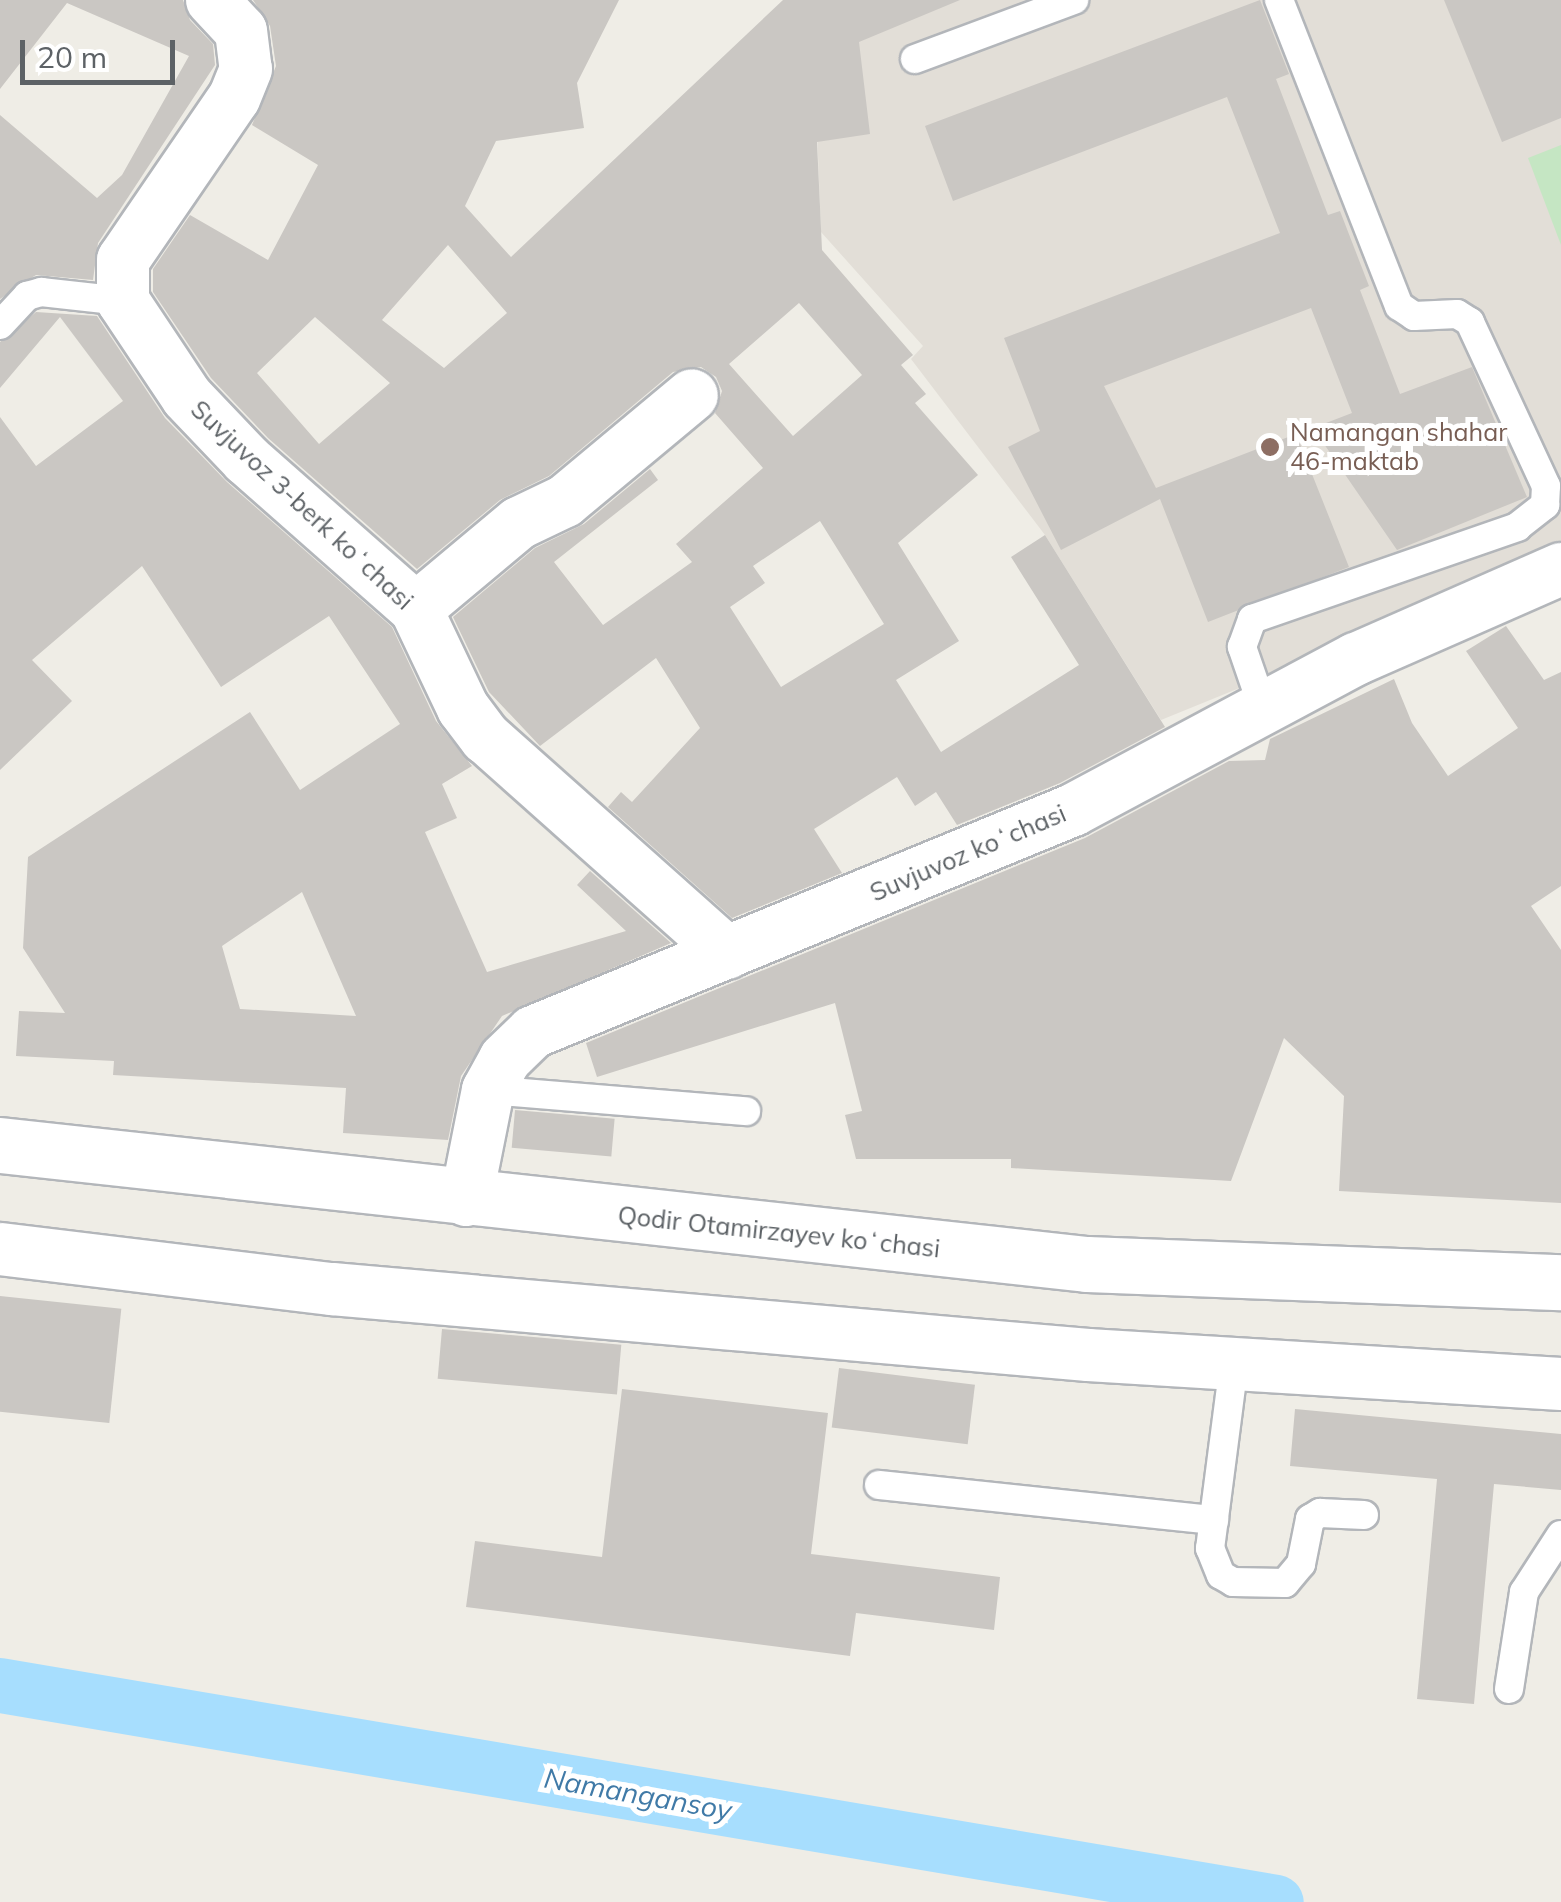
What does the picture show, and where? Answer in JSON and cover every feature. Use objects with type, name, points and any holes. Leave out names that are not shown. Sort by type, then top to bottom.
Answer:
[{"type":"main road","name":"Qodir Otamirzayev koʻchasi","points":[[0,1146],[466,1200],[1087,1264],[1561,1282]]},
{"type":"street","points":[[122,301],[123,260],[234,98],[246,69],[241,32],[212,0]]},
{"type":"street","name":"Suvjuvoz 3-berk koʻchasi","points":[[122,301],[187,396],[235,448],[416,609],[463,708],[486,738],[728,953]]},
{"type":"street","points":[[416,609],[519,523],[565,501],[692,395]]},
{"type":"street","name":"Suvjuvoz koʻchasi","points":[[466,1200],[488,1090],[505,1060],[533,1032],[570,1012],[728,953],[1073,810],[1263,708],[1496,593],[1561,570]]},
{"type":"street","points":[[0,1249],[332,1289],[1234,1364],[1561,1384]]},
{"type":"lane","points":[[915,58],[1074,0]]},
{"type":"lane","points":[[1263,708],[1242,646],[1252,619],[1517,527],[1545,506],[1546,486],[1470,322],[1456,314],[1414,316],[1398,306],[1280,0]]},
{"type":"lane","points":[[0,325],[27,296],[41,292],[122,301]]},
{"type":"lane","points":[[488,1090],[746,1111]]},
{"type":"lane","points":[[1234,1364],[1210,1548],[1221,1575],[1276,1586],[1301,1564],[1310,1519],[1320,1512],[1364,1515]]},
{"type":"lane","points":[[880,1485],[1214,1520]]},
{"type":"lane","points":[[1509,1689],[1524,1592],[1561,1535]]},
{"type":"shaded area","name":"Namangan shahar 46-maktab","points":[[846,0],[1561,0],[1561,557],[1161,720],[1045,535],[911,359],[923,346],[821,232],[815,79]]},
{"type":"green space","points":[[1561,145],[1561,245],[1528,158]]},
{"type":"building","points":[[0,0],[183,0],[190,20],[213,44],[215,65],[98,243],[93,280],[36,275],[0,299],[0,115],[97,198],[122,175],[189,56],[67,3],[0,89]]},
{"type":"building","points":[[253,0],[619,0],[577,83],[584,128],[496,141],[465,206],[511,257],[783,0],[960,0],[859,42],[870,134],[817,142],[822,250],[913,355],[901,365],[926,394],[915,403],[978,475],[898,543],[959,641],[896,680],[941,752],[1079,665],[1011,557],[1045,535],[1165,727],[1060,783],[957,825],[936,792],[915,806],[897,777],[814,829],[842,873],[732,918],[608,807],[621,792],[632,802],[700,728],[656,658],[540,746],[489,692],[453,617],[535,548],[584,524],[650,469],[658,480],[554,562],[603,625],[692,562],[676,544],[763,468],[715,413],[722,391],[716,377],[701,367],[673,372],[549,476],[500,500],[417,569],[268,438],[211,378],[153,292],[153,269],[190,215],[268,260],[318,165],[252,125],[276,66],[270,26]],"holes":[[[448,245],[507,313],[444,368],[382,320]],[[799,303],[862,375],[793,436],[729,364]],[[315,317],[390,383],[319,444],[257,373]],[[820,521],[884,624],[781,687],[730,607],[765,583],[753,566]]]},
{"type":"building","points":[[1260,0],[1289,74],[1276,79],[1328,215],[1340,211],[1369,286],[1360,290],[1400,394],[1472,367],[1527,497],[1397,550],[1313,428],[1352,413],[1311,308],[1104,386],[1156,488],[1296,434],[1349,567],[1208,622],[1160,499],[1061,550],[1008,447],[1040,431],[1004,338],[1280,233],[1227,97],[953,201],[925,126]]},
{"type":"building","points":[[1444,0],[1561,0],[1561,118],[1502,142]]},
{"type":"building","points":[[36,312],[97,316],[165,418],[227,482],[392,627],[436,721],[472,766],[442,784],[457,818],[425,832],[487,972],[626,931],[577,885],[590,871],[671,943],[502,1016],[461,1076],[448,1140],[343,1133],[346,1088],[113,1075],[114,1061],[16,1056],[19,1011],[65,1013],[23,948],[28,857],[250,712],[300,790],[400,724],[329,616],[221,687],[142,566],[32,660],[72,701],[0,770],[0,417],[36,466],[123,401],[60,317],[0,388],[0,342]],"holes":[[[302,892],[356,1016],[240,1009],[222,946]]]},
{"type":"building","points":[[1506,626],[1544,680],[1561,672],[1561,886],[1531,906],[1561,950],[1561,1203],[1339,1191],[1344,1096],[1284,1038],[1231,1181],[1011,1168],[1011,1159],[856,1159],[845,1115],[862,1111],[835,1003],[597,1077],[586,1043],[1085,838],[1229,761],[1265,760],[1270,739],[1394,679],[1412,723],[1448,776],[1518,728],[1466,651]]},
{"type":"building","points":[[515,1110],[615,1119],[611,1157],[512,1148]]},
{"type":"building","points":[[0,1296],[121,1309],[109,1423],[0,1412]]},
{"type":"building","points":[[442,1329],[621,1345],[617,1394],[438,1379]]},
{"type":"building","points":[[839,1368],[975,1385],[968,1444],[832,1428]]},
{"type":"building","points":[[622,1389],[828,1413],[811,1554],[1000,1577],[994,1630],[856,1613],[850,1656],[466,1607],[475,1541],[602,1557]]},
{"type":"building","points":[[1295,1409],[1561,1434],[1561,1490],[1494,1484],[1474,1704],[1417,1699],[1437,1479],[1290,1466]]},
{"type":"waterway","name":"Namangansoy","points":[[0,1685],[1276,1902]]},
{"type":"place","name":"Namangan shahar 46-maktab","points":[[1270,447]]}]
